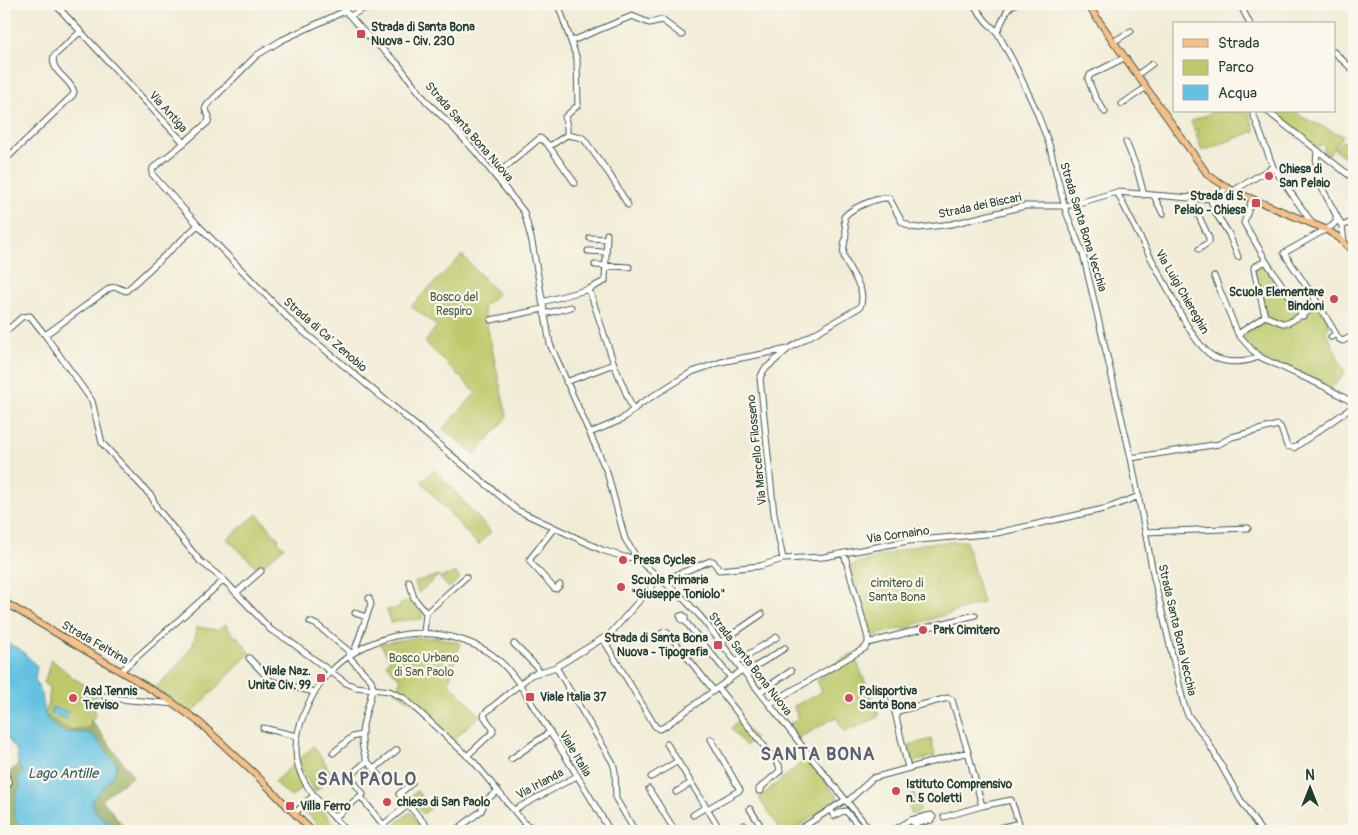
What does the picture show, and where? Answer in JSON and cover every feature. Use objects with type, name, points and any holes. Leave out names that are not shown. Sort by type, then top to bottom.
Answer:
[{"type":"main road","points":[[1087,4],[1201,167],[1215,181],[1230,190],[1252,199],[1305,216],[1312,223],[1335,235],[1354,252]]},
{"type":"main road","name":"Strada Feltrina","points":[[4,602],[175,704],[200,723],[312,831]]},
{"type":"street","name":"Via Antiga","points":[[55,4],[184,143],[152,168],[152,174],[198,225]]},
{"type":"street","name":"Strada Santa Bona Nuova","points":[[339,4],[393,60],[427,102],[452,125],[519,206],[526,218],[552,350],[609,477],[622,531],[629,547],[638,558],[690,604],[871,831]]},
{"type":"street","points":[[350,16],[373,4]]},
{"type":"street","points":[[558,4],[577,59],[578,105],[565,117],[567,135]]},
{"type":"street","name":"Strada Santa Bona Vecchia","points":[[973,4],[997,32],[1013,60],[1049,144],[1064,206],[1083,254],[1131,458],[1154,578],[1184,705],[1261,831]]},
{"type":"street","points":[[997,32],[1008,9],[1015,4]]},
{"type":"street","points":[[1240,4],[1249,22]]},
{"type":"street","points":[[184,143],[208,122],[209,116],[205,109],[207,105],[257,54],[282,40],[345,11]]},
{"type":"street","points":[[572,41],[632,16],[637,16],[650,23],[662,20],[682,35]]},
{"type":"street","points":[[1113,42],[1131,31]]},
{"type":"street","points":[[5,158],[73,95],[72,86],[54,66],[52,61],[54,56],[80,32]]},
{"type":"street","points":[[1336,54],[1354,71]]},
{"type":"street","points":[[1105,112],[1095,96],[1088,79],[1090,75],[1124,58]]},
{"type":"street","points":[[1136,75],[1152,64]]},
{"type":"street","points":[[1122,104],[1146,88]]},
{"type":"street","points":[[1252,112],[1273,167],[1305,216]]},
{"type":"street","points":[[1268,112],[1354,179]]},
{"type":"street","points":[[495,176],[540,138],[550,146],[567,135],[583,138],[610,175],[628,205]]},
{"type":"street","points":[[1126,142],[1137,169],[1144,195]]},
{"type":"street","points":[[548,144],[550,150],[575,183]]},
{"type":"street","points":[[1317,150],[1316,165],[1320,180],[1336,220],[1342,226],[1344,242]]},
{"type":"street","points":[[1117,192],[1154,196],[1210,198],[1230,190],[1273,167]]},
{"type":"street","name":"Strada dei Biscari","points":[[590,433],[621,420],[640,404],[692,372],[721,362],[788,349],[861,305],[862,290],[843,252],[846,234],[844,217],[865,204],[885,197],[888,198],[891,200],[902,222],[911,227],[919,228],[952,224],[1026,206],[1064,206],[1117,192]]},
{"type":"street","name":"Via Luigi Chiereghin","points":[[1117,192],[1134,228],[1184,320],[1200,342],[1214,357],[1225,360],[1239,361],[1254,359],[1259,356]]},
{"type":"street","points":[[1154,196],[1163,214]]},
{"type":"street","points":[[1190,197],[1209,242],[1199,248]]},
{"type":"street","points":[[1210,198],[1215,212],[1229,234],[1238,257]]},
{"type":"street","points":[[1252,199],[1244,223],[1265,259],[1303,316]]},
{"type":"street","points":[[1336,220],[1325,229],[1284,253],[1319,305],[1334,336],[1341,341],[1353,336],[1354,343]]},
{"type":"street","points":[[1335,235],[1336,220]]},
{"type":"street","points":[[1342,226],[1354,221]]},
{"type":"street","points":[[45,335],[110,288],[126,291],[198,225]]},
{"type":"street","name":"Strada di Ca' Zenobio","points":[[198,225],[293,323],[517,510],[602,550],[624,557],[638,558]]},
{"type":"street","points":[[542,302],[589,289],[605,281],[607,236],[590,238]]},
{"type":"street","points":[[588,251],[606,252]]},
{"type":"street","points":[[1265,259],[1254,267],[1265,316]]},
{"type":"street","points":[[594,265],[629,267]]},
{"type":"street","points":[[1131,458],[1212,445],[1249,432],[1280,426],[1287,446],[1294,448],[1354,404],[1325,387],[1259,356],[1238,334],[1214,276]]},
{"type":"street","points":[[589,289],[614,364],[632,410]]},
{"type":"street","points":[[1265,316],[1282,323],[1288,323],[1319,305]]},
{"type":"street","points":[[491,320],[571,307]]},
{"type":"street","points":[[4,333],[22,317],[30,316],[92,401],[102,443],[152,497],[157,508],[200,561],[224,580],[271,630],[288,640],[329,672],[351,686],[389,691],[404,698],[467,756],[528,826],[549,831]]},
{"type":"street","points":[[1238,334],[1265,316]]},
{"type":"street","name":"Via Marcello Filosseno","points":[[783,559],[774,514],[760,378],[764,370],[788,349]]},
{"type":"street","points":[[566,382],[614,364]]},
{"type":"street","name":"Via Cornaino","points":[[665,582],[671,577],[710,561],[719,570],[760,566],[783,559],[824,557],[908,541],[997,533],[1108,508],[1139,496]]},
{"type":"street","points":[[554,528],[530,559],[531,563],[554,588],[556,589],[560,585]]},
{"type":"street","points":[[1145,532],[1248,528]]},
{"type":"street","points":[[769,704],[865,648],[868,643],[844,553]]},
{"type":"street","points":[[236,593],[261,571]]},
{"type":"street","points":[[424,634],[426,613],[466,577]]},
{"type":"street","points":[[467,756],[494,732],[484,716],[485,713],[521,686],[531,675],[556,667],[616,629],[660,577]]},
{"type":"street","points":[[120,671],[224,580]]},
{"type":"street","points":[[409,581],[414,598],[426,613]]},
{"type":"street","points":[[347,831],[305,784],[298,766],[296,751],[304,715],[314,692],[329,672],[351,654],[371,604],[369,598]]},
{"type":"street","points":[[355,613],[366,617]]},
{"type":"street","points":[[721,642],[762,614]]},
{"type":"street","points":[[868,643],[975,615]]},
{"type":"street","points":[[685,620],[731,678]]},
{"type":"street","points":[[310,622],[351,654],[371,680],[373,689],[361,735],[361,744],[367,761],[383,779]]},
{"type":"street","name":"Viale Italia","points":[[351,654],[386,638],[424,634],[448,636],[478,646],[500,661],[521,686],[610,831]]},
{"type":"street","points":[[736,662],[777,637]]},
{"type":"street","points":[[672,638],[779,765],[780,771],[762,786]]},
{"type":"street","points":[[603,639],[655,726],[659,729],[731,678],[785,648]]},
{"type":"street","points":[[514,644],[536,667],[538,672]]},
{"type":"street","points":[[249,658],[270,681],[314,692]]},
{"type":"street","points":[[556,667],[613,763],[616,771],[616,798],[635,831]]},
{"type":"street","points":[[760,692],[791,671]]},
{"type":"street","points":[[890,691],[908,768]]},
{"type":"street","points":[[104,696],[175,704]]},
{"type":"street","points":[[896,716],[898,711],[948,698],[952,700],[982,806]]},
{"type":"street","points":[[263,728],[298,736]]},
{"type":"street","points":[[511,759],[550,732]]},
{"type":"street","points":[[333,753],[352,737],[361,735]]},
{"type":"street","points":[[693,815],[740,790],[711,739]]},
{"type":"street","points":[[667,744],[721,831]]},
{"type":"street","points":[[374,769],[397,750]]},
{"type":"street","points":[[796,831],[846,801],[873,778],[968,752]]},
{"type":"street","points":[[334,818],[361,797],[363,792],[351,778],[351,775],[367,761]]},
{"type":"street","points":[[652,777],[678,761]]},
{"type":"street","points":[[4,771],[9,783],[4,792]]},
{"type":"street","name":"Via Irlanda","points":[[514,810],[577,776]]},
{"type":"street","points":[[412,783],[398,794],[431,831]]},
{"type":"street","points":[[676,792],[691,783]]},
{"type":"street","points":[[649,789],[675,831]]},
{"type":"street","points":[[455,831],[463,829],[483,810],[486,800],[498,791]]},
{"type":"street","points":[[295,813],[314,795]]},
{"type":"street","points":[[361,797],[388,831]]},
{"type":"street","points":[[944,818],[982,806],[1011,800],[1019,823],[988,831]]},
{"type":"street","points":[[383,825],[408,805]]},
{"type":"street","points":[[750,809],[764,831]]},
{"type":"street","points":[[830,810],[834,816],[841,812],[846,812],[863,831]]},
{"type":"street","points":[[4,819],[13,831]]},
{"type":"street","points":[[892,831],[911,820]]},
{"type":"street","points":[[734,831],[744,825]]},
{"type":"green space","points":[[1214,112],[1248,112],[1255,131],[1202,151],[1196,135],[1198,135],[1198,129],[1195,130],[1195,133],[1191,121]]},
{"type":"green space","points":[[1271,112],[1297,112],[1300,116],[1343,136],[1329,155],[1323,150],[1325,147],[1322,144],[1318,148]]},
{"type":"green space","points":[[1342,141],[1354,149],[1353,162],[1335,150]]},
{"type":"green space","name":"Bosco del Respiro","points":[[462,255],[498,294],[483,307],[507,417],[475,454],[443,429],[476,393],[425,342],[437,326],[411,306]]},
{"type":"green space","points":[[1266,261],[1302,315],[1319,305],[1330,326],[1326,331],[1345,373],[1330,390],[1262,358],[1238,334],[1265,316],[1254,270]]},
{"type":"green space","points":[[435,470],[491,532],[478,545],[421,481]]},
{"type":"green space","points":[[257,514],[279,539],[277,541],[284,547],[259,569],[227,539]]},
{"type":"green space","name":"cimitero di Santa Bona","points":[[966,541],[983,603],[913,625],[905,630],[902,628],[870,637],[851,565],[921,544]]},
{"type":"green space","points":[[455,572],[460,578],[449,588],[439,577]]},
{"type":"green space","points":[[439,575],[418,593],[415,582]]},
{"type":"green space","points":[[411,599],[422,612],[422,619],[399,620],[390,623],[387,610],[400,608],[400,604]]},
{"type":"green space","points":[[225,624],[250,653],[192,713],[155,688],[171,673],[193,646],[197,627],[217,630]]},
{"type":"green space","name":"Bosco Urbano di San Paolo","points":[[416,637],[439,638],[460,643],[449,683],[480,715],[453,740],[414,703],[395,691],[401,680],[386,664],[390,659],[380,644]]},
{"type":"green space","points":[[853,653],[879,715],[877,718],[844,732],[836,717],[799,738],[788,724],[798,720],[794,706],[822,692],[817,679],[834,669],[833,665]]},
{"type":"green space","name":"Asd Tennis Treviso","points":[[51,659],[72,677],[97,693],[91,728],[70,730],[45,715],[49,702],[49,690],[48,685],[44,684]]},
{"type":"green space","points":[[45,715],[70,730],[91,728],[91,720],[133,776],[102,799],[127,831],[113,831],[111,822],[104,821],[93,807],[92,800],[114,775],[118,764],[103,749],[98,740],[79,732],[65,733],[51,724]]},
{"type":"green space","points":[[739,720],[755,739],[746,746],[731,728]]},
{"type":"green space","points":[[931,739],[935,756],[913,762],[909,745]]},
{"type":"green space","points":[[314,746],[333,776],[315,792],[304,775],[299,759]]},
{"type":"green space","points":[[807,758],[837,796],[838,800],[792,831],[781,831],[759,798]]},
{"type":"green space","points":[[18,764],[23,772],[20,788],[17,791],[16,821],[26,831],[9,831],[4,825],[4,788],[9,783],[7,775]]},
{"type":"green space","points":[[294,764],[303,787],[291,797],[274,782]]},
{"type":"green space","points":[[417,791],[431,808],[423,814],[409,797]]},
{"type":"green space","points":[[915,794],[921,811],[912,814],[905,797]]},
{"type":"green space","points":[[313,800],[341,831],[323,831],[308,814],[301,812]]},
{"type":"green space","points":[[410,812],[427,831],[394,831],[391,828]]},
{"type":"water","name":"Lago Antille","points":[[4,642],[20,649],[37,666],[35,680],[42,694],[45,715],[51,724],[65,733],[88,733],[94,736],[117,764],[114,775],[92,800],[98,814],[113,825],[113,831],[26,831],[16,821],[14,809],[17,790],[21,788],[18,778],[23,772],[18,764],[17,752],[4,732]]},
{"type":"water","points":[[52,707],[69,712],[66,719],[50,714]]},
{"type":"place","name":"Strada di Santa Bona Nuova - Civ. 230","points":[[361,34]]},
{"type":"place","name":"Chiesa di San Pelaio","points":[[1269,176]]},
{"type":"place","name":"Strada di S. Pelaio - Chiesa","points":[[1256,203]]},
{"type":"place","name":"Scuola Elementare Bindoni","points":[[1334,299]]},
{"type":"place","name":"Presa Cycles","points":[[623,560]]},
{"type":"place","name":"Scuola Primaria \"Giuseppe Toniolo\"","points":[[621,587]]},
{"type":"place","name":"Park Cimitero","points":[[923,630]]},
{"type":"place","name":"Strada di Santa Bona Nuova - Tipografia","points":[[718,645]]},
{"type":"place","name":"Viale Naz. Unite Civ. 99","points":[[321,678]]},
{"type":"place","name":"Viale Italia 37","points":[[530,697]]},
{"type":"place","name":"Asd Tennis Treviso","points":[[73,698]]},
{"type":"place","name":"Polisportiva Santa Bona","points":[[849,698]]},
{"type":"place","name":"Istituto Comprensivo n. 5 Coletti","points":[[896,791]]},
{"type":"place","name":"chiesa di San Paolo","points":[[387,802]]},
{"type":"place","name":"Villa Ferro","points":[[290,806]]},
{"type":"district","name":"SANTA BONA","points":[[818,754]]},
{"type":"district","name":"SAN PAOLO","points":[[367,779]]}]
